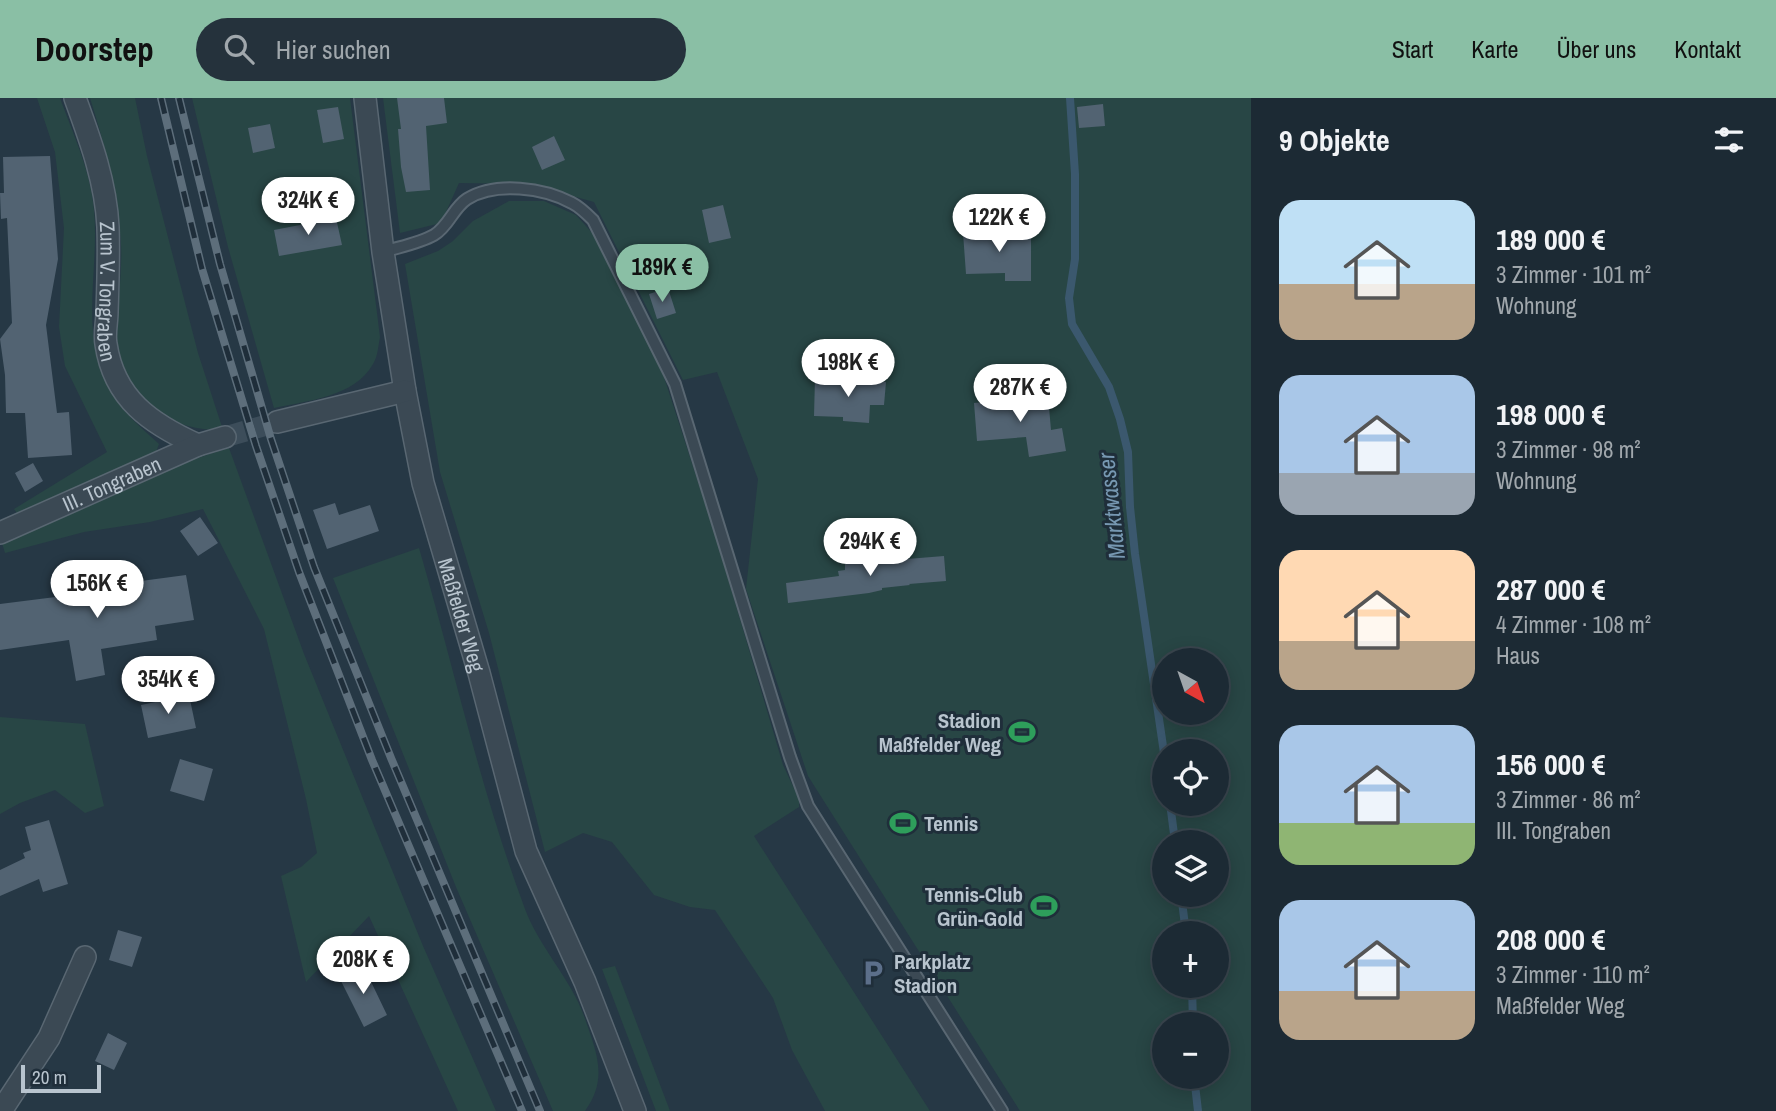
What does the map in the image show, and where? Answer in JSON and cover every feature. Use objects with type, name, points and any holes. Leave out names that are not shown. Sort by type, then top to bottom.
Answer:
[{"type":"street","name":"Zum V. Tongraben","points":[[75,98],[90,139],[105,195],[108,226],[105,342],[110,361],[121,387],[141,412],[167,431],[198,445]]},
{"type":"street","name":"Maßfelder Weg","points":[[365,98],[383,252],[423,483],[479,673],[526,851],[585,982],[633,1110]]},
{"type":"street","points":[[278,422],[405,391]]},
{"type":"street","name":"III. Tongraben","points":[[0,533],[198,445],[225,437]]},
{"type":"street","points":[[1,1111],[49,1038],[85,957]]},
{"type":"lane","points":[[383,252],[432,236],[443,228],[466,200],[481,193],[507,189],[554,194],[576,204],[593,220],[675,384],[786,744],[808,806],[1002,1111]]},
{"type":"green space","points":[[37,98],[60,98],[89,182],[95,235],[93,333],[105,380],[127,413],[159,444],[156,452],[24,514],[17,513],[14,509],[107,452],[65,366],[59,327],[64,228],[55,152]]},
{"type":"green space","points":[[90,98],[135,98],[147,156],[198,353],[223,430],[190,427],[162,415],[140,394],[118,353],[114,340],[121,242],[109,165]]},
{"type":"green space","points":[[192,98],[350,98],[380,337],[373,364],[365,375],[342,391],[315,400],[274,408],[228,247]]},
{"type":"green space","points":[[383,98],[1251,98],[1251,1111],[1020,1111],[808,776],[746,589],[758,479],[717,372],[683,380],[594,202],[529,184],[459,183],[441,223],[400,233]]},
{"type":"green space","points":[[509,201],[544,201],[576,215],[594,235],[662,371],[714,531],[783,765],[799,799],[799,807],[754,836],[930,1111],[825,1111],[792,1050],[773,998],[715,910],[690,907],[654,895],[612,842],[583,833],[545,852],[489,633],[440,472],[405,264],[438,251],[453,241],[473,221]]},
{"type":"green space","points":[[229,448],[304,654],[423,946],[496,1111],[458,1111],[369,916],[306,982],[281,876],[301,867],[317,853],[306,799],[264,629],[203,509],[150,522],[84,532],[5,553],[2,543],[57,516],[142,479]]},
{"type":"green space","points":[[419,548],[481,775],[509,865],[531,922],[579,1003],[593,1041],[598,1064],[597,1087],[585,1111],[553,1111],[456,887],[333,578]]},
{"type":"green space","points":[[0,717],[85,724],[104,806],[85,813],[55,790],[0,814]]},
{"type":"green space","points":[[615,966],[670,1111],[656,1111],[602,969]]},
{"type":"building","points":[[397,98],[444,98],[447,123],[426,126],[430,190],[406,192],[401,167],[398,129],[401,129]]},
{"type":"building","points":[[1103,104],[1105,126],[1079,128],[1077,107]]},
{"type":"building","points":[[338,107],[344,139],[323,143],[317,110]]},
{"type":"building","points":[[270,124],[275,148],[253,153],[248,128]]},
{"type":"building","points":[[554,136],[565,160],[542,170],[532,147]]},
{"type":"building","points":[[50,156],[58,259],[46,325],[57,413],[69,412],[72,455],[28,458],[25,413],[6,413],[0,339],[12,323],[7,218],[1,219],[0,193],[4,193],[3,157]]},
{"type":"building","points":[[723,205],[731,238],[709,243],[702,210]]},
{"type":"building","points":[[336,218],[342,245],[279,256],[274,230]]},
{"type":"building","points":[[1031,232],[1031,281],[1005,281],[1005,273],[966,274],[963,233]]},
{"type":"building","points":[[668,288],[676,313],[657,319],[649,294]]},
{"type":"building","points":[[815,378],[886,382],[884,405],[870,405],[869,423],[843,421],[843,417],[814,416]]},
{"type":"building","points":[[1048,396],[1051,430],[1062,428],[1066,451],[1029,457],[1026,437],[977,441],[974,403]]},
{"type":"building","points":[[33,463],[43,481],[25,492],[15,473]]},
{"type":"building","points":[[335,503],[339,515],[370,505],[379,531],[327,549],[313,510]]},
{"type":"building","points":[[200,517],[218,543],[198,556],[180,531]]},
{"type":"building","points":[[906,556],[907,559],[944,556],[946,581],[909,584],[869,593],[788,603],[786,583],[839,576],[838,571],[845,570],[845,563]]},
{"type":"building","points":[[186,575],[194,620],[155,626],[157,640],[101,649],[105,675],[76,681],[69,640],[0,650],[0,604],[127,588],[126,583]]},
{"type":"building","points":[[189,695],[196,728],[148,738],[141,705]]},
{"type":"building","points":[[180,759],[213,769],[204,801],[170,791]]},
{"type":"building","points":[[49,820],[68,884],[43,892],[39,879],[0,896],[0,870],[25,858],[23,853],[31,850],[25,827]]},
{"type":"building","points":[[118,930],[142,937],[132,967],[109,960]]},
{"type":"building","points":[[363,965],[387,1015],[364,1027],[339,977]]},
{"type":"building","points":[[108,1033],[127,1043],[114,1070],[95,1061]]},
{"type":"waterway","name":"Marktwasser","points":[[1070,98],[1075,174],[1075,259],[1069,298],[1072,324],[1109,387],[1128,452],[1135,554],[1162,739]]},
{"type":"waterway","name":"Marktwasser","points":[[1172,816],[1173,830]]},
{"type":"waterway","name":"Marktwasser","points":[[1183,907],[1184,921]]},
{"type":"waterway","name":"Marktwasser","points":[[1192,998],[1193,1012]]},
{"type":"waterway","name":"Marktwasser","points":[[1195,1089],[1198,1111]]},
{"type":"tunnel","points":[[225,437],[277,422]]},
{"type":"railway","points":[[161,98],[202,269],[256,446],[299,572],[372,760],[522,1111]]},
{"type":"railway","points":[[179,98],[220,264],[271,439],[314,567],[391,758],[540,1111]]},
{"type":"place","name":"Stadion Maßfelder Weg","points":[[1022,732]]},
{"type":"place","name":"Tennis","points":[[903,823]]},
{"type":"place","name":"Tennis-Club Grün-Gold","points":[[1044,906]]},
{"type":"place","name":"Parkplatz Stadion","points":[[873,973]]}]
